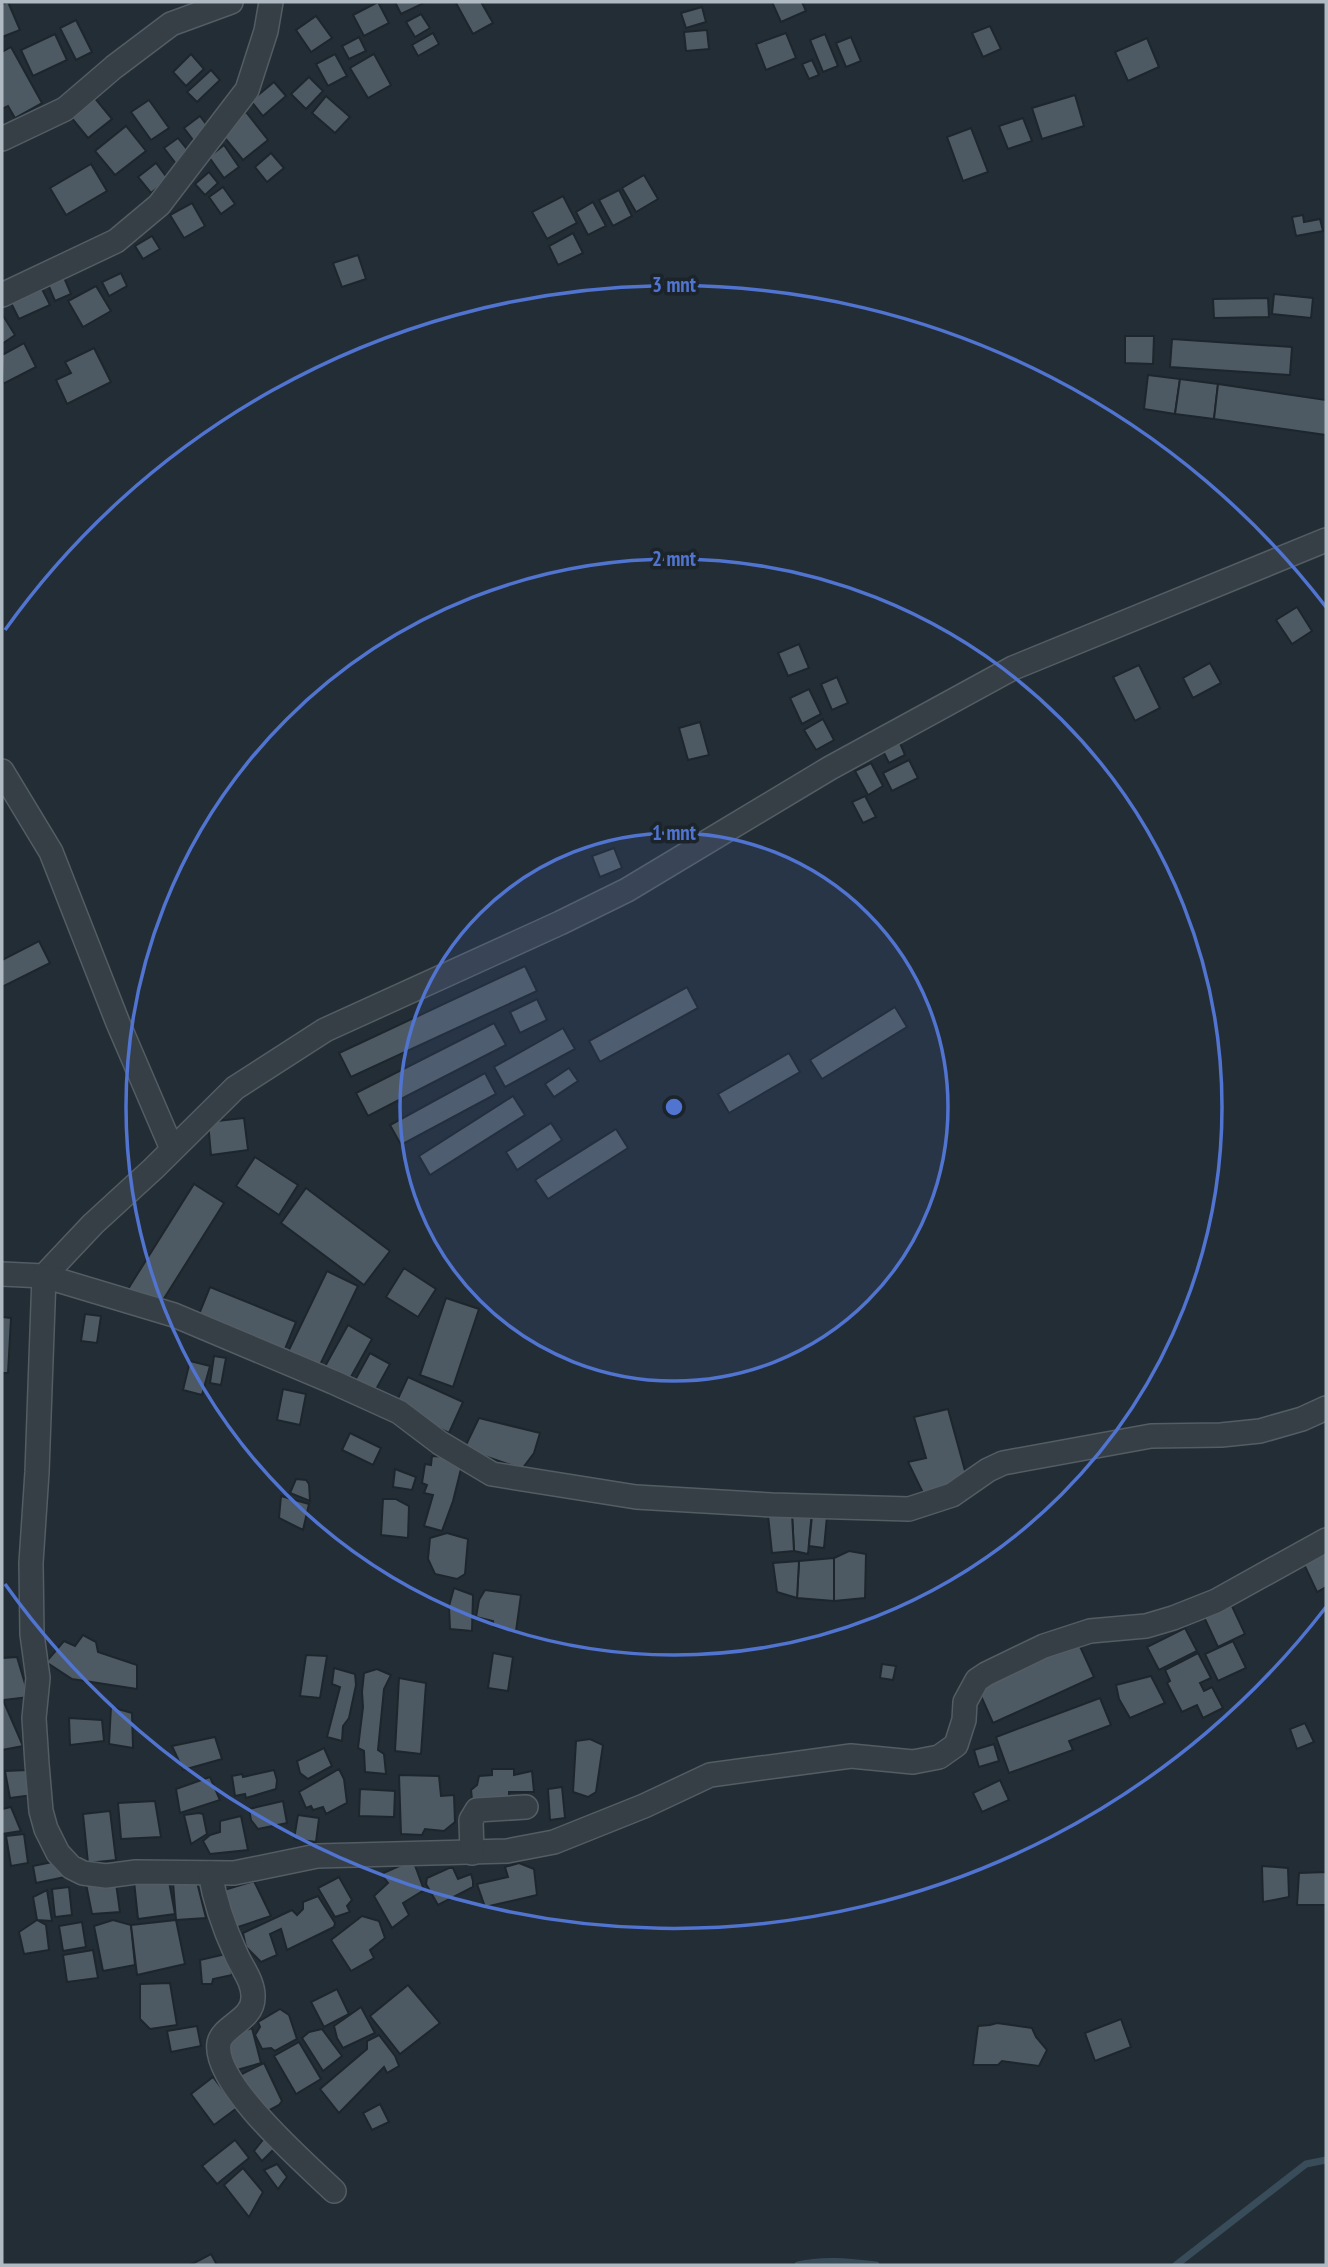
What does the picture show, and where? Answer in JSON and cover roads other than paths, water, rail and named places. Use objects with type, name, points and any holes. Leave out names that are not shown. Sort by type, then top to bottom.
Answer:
[{"type":"street","points":[[2,139],[65,109],[114,67],[171,24],[231,2]]},
{"type":"street","points":[[2,295],[116,241],[159,205],[247,90],[267,31],[271,2]]},
{"type":"street","points":[[1326,540],[1013,668],[830,768],[626,890],[325,1030],[235,1088],[93,1224],[44,1276],[31,1563],[32,1634],[38,1678],[34,1718],[41,1811],[46,1829],[58,1853],[71,1867],[83,1873],[106,1876],[136,1872],[234,1873],[332,1855],[507,1851],[554,1842],[644,1806],[710,1775],[851,1756],[913,1762],[939,1756],[956,1745],[964,1720],[965,1702],[978,1680],[986,1674],[1045,1646],[1090,1630],[1146,1626],[1173,1618],[1216,1601],[1326,1540]]},
{"type":"street","points":[[2,771],[51,852],[118,1023],[173,1149]]},
{"type":"street","points":[[2,1273],[44,1276],[174,1315],[399,1412],[440,1443],[492,1474],[636,1497],[909,1509],[952,1495],[1003,1463],[1138,1438],[1260,1431],[1302,1419],[1326,1408]]},
{"type":"street","points":[[472,1853],[471,1820],[477,1810],[526,1807]]},
{"type":"street","points":[[210,1873],[215,1903],[252,1986],[254,2000],[246,2014],[220,2039],[218,2046],[223,2066],[250,2108],[334,2191]]},
{"type":"waterway","points":[[1176,2265],[1306,2164],[1326,2160]]},
{"type":"waterway","points":[[798,2265],[827,2262],[876,2265]]}]
